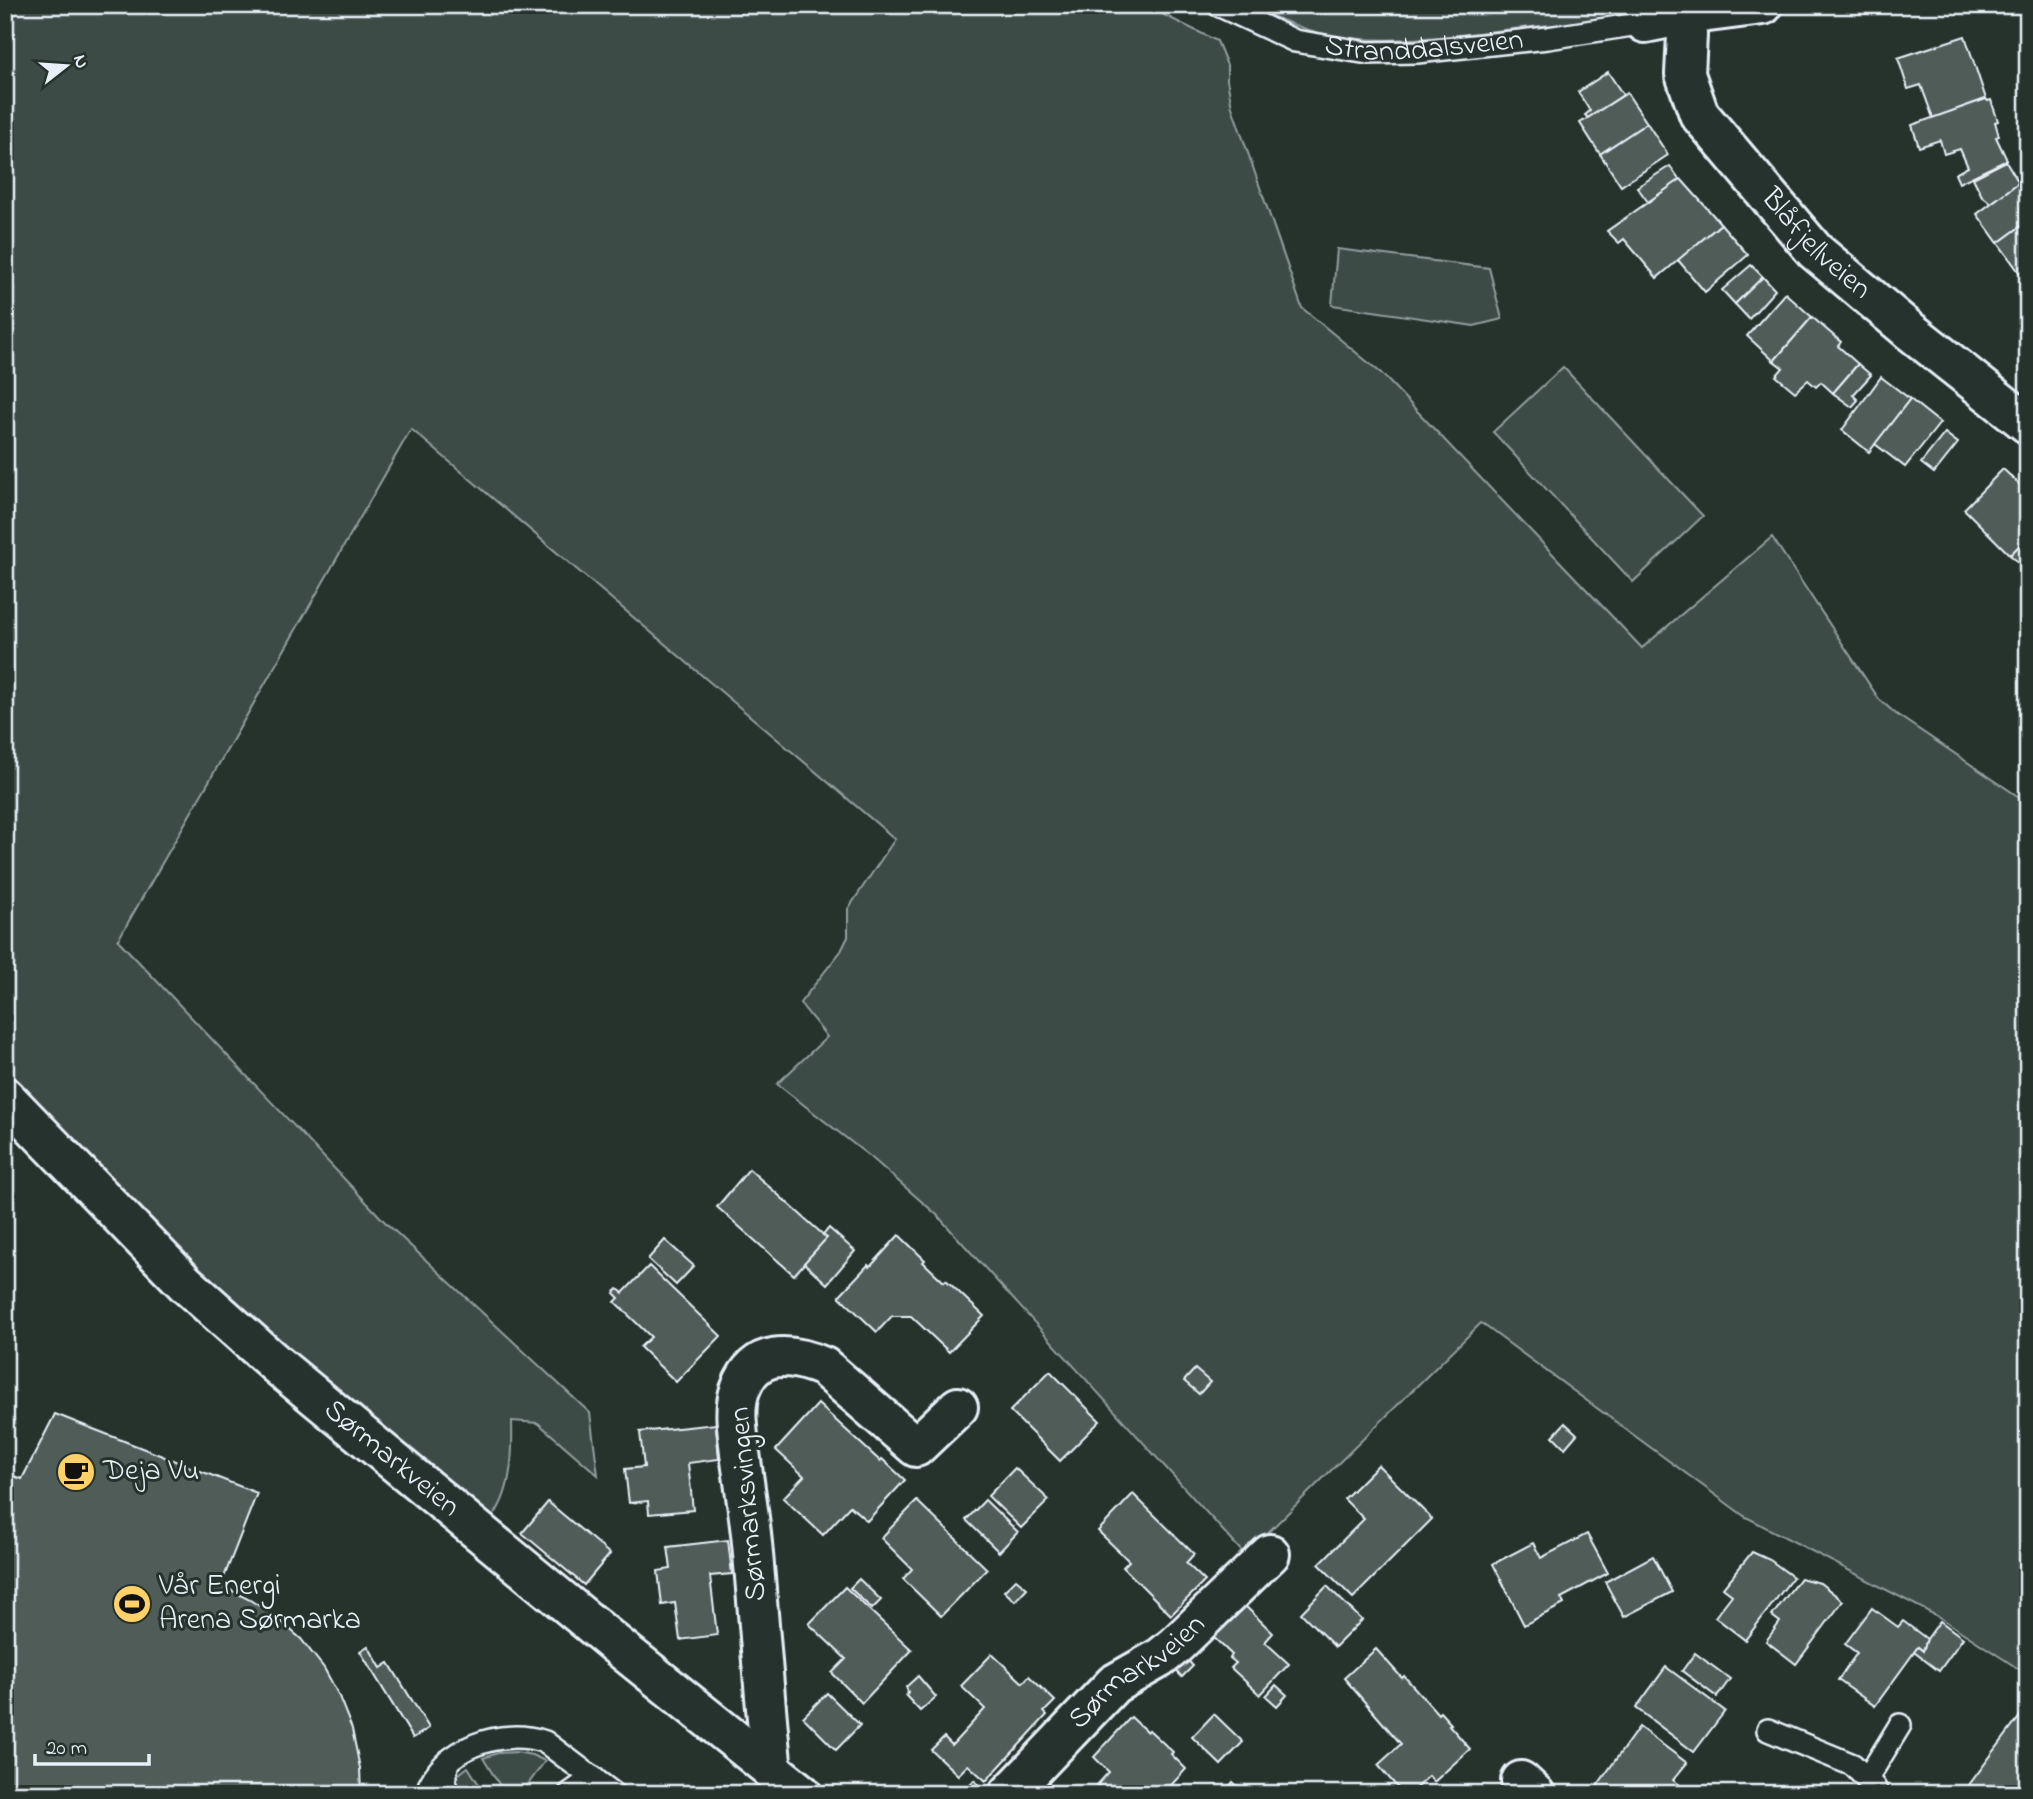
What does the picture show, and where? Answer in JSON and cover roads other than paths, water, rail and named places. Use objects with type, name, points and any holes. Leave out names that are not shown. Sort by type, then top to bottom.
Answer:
[{"type":"street","name":"Stranddalsveien","points":[[1646,23],[1684,10],[1763,5]]},
{"type":"street","name":"Blåfjellveien","points":[[1684,10],[1687,35],[1685,74],[1699,114],[1815,251],[2028,424]]},
{"type":"street","name":"Sørmarkveien","points":[[5,1097],[185,1283],[277,1365],[787,1783]]},
{"type":"street","name":"Sørmarksvingen","points":[[787,1783],[751,1541],[737,1421],[740,1390],[760,1362],[774,1356],[794,1356],[809,1360],[824,1367],[916,1447],[958,1407]]},
{"type":"street","name":"Sørmarkveien","points":[[1009,1794],[1114,1684],[1160,1658],[1176,1645],[1270,1554]]},
{"type":"lane","name":"Stranddalsveien","points":[[1218,5],[1295,41],[1368,53],[1417,52],[1646,23]]},
{"type":"lane","points":[[1768,1730],[1853,1765],[1872,1786],[1900,1725]]},
{"type":"lane","points":[[426,1794],[430,1782],[448,1762],[465,1749],[482,1742],[515,1735],[545,1742],[614,1794]]},
{"type":"lane","points":[[448,1762],[444,1781],[448,1794]]},
{"type":"lane","points":[[569,1794],[593,1777]]},
{"type":"place","name":"Deja Vu","points":[[76,1472]]},
{"type":"place","name":"Vår Energi Arena Sørmarka","points":[[132,1604]]}]
